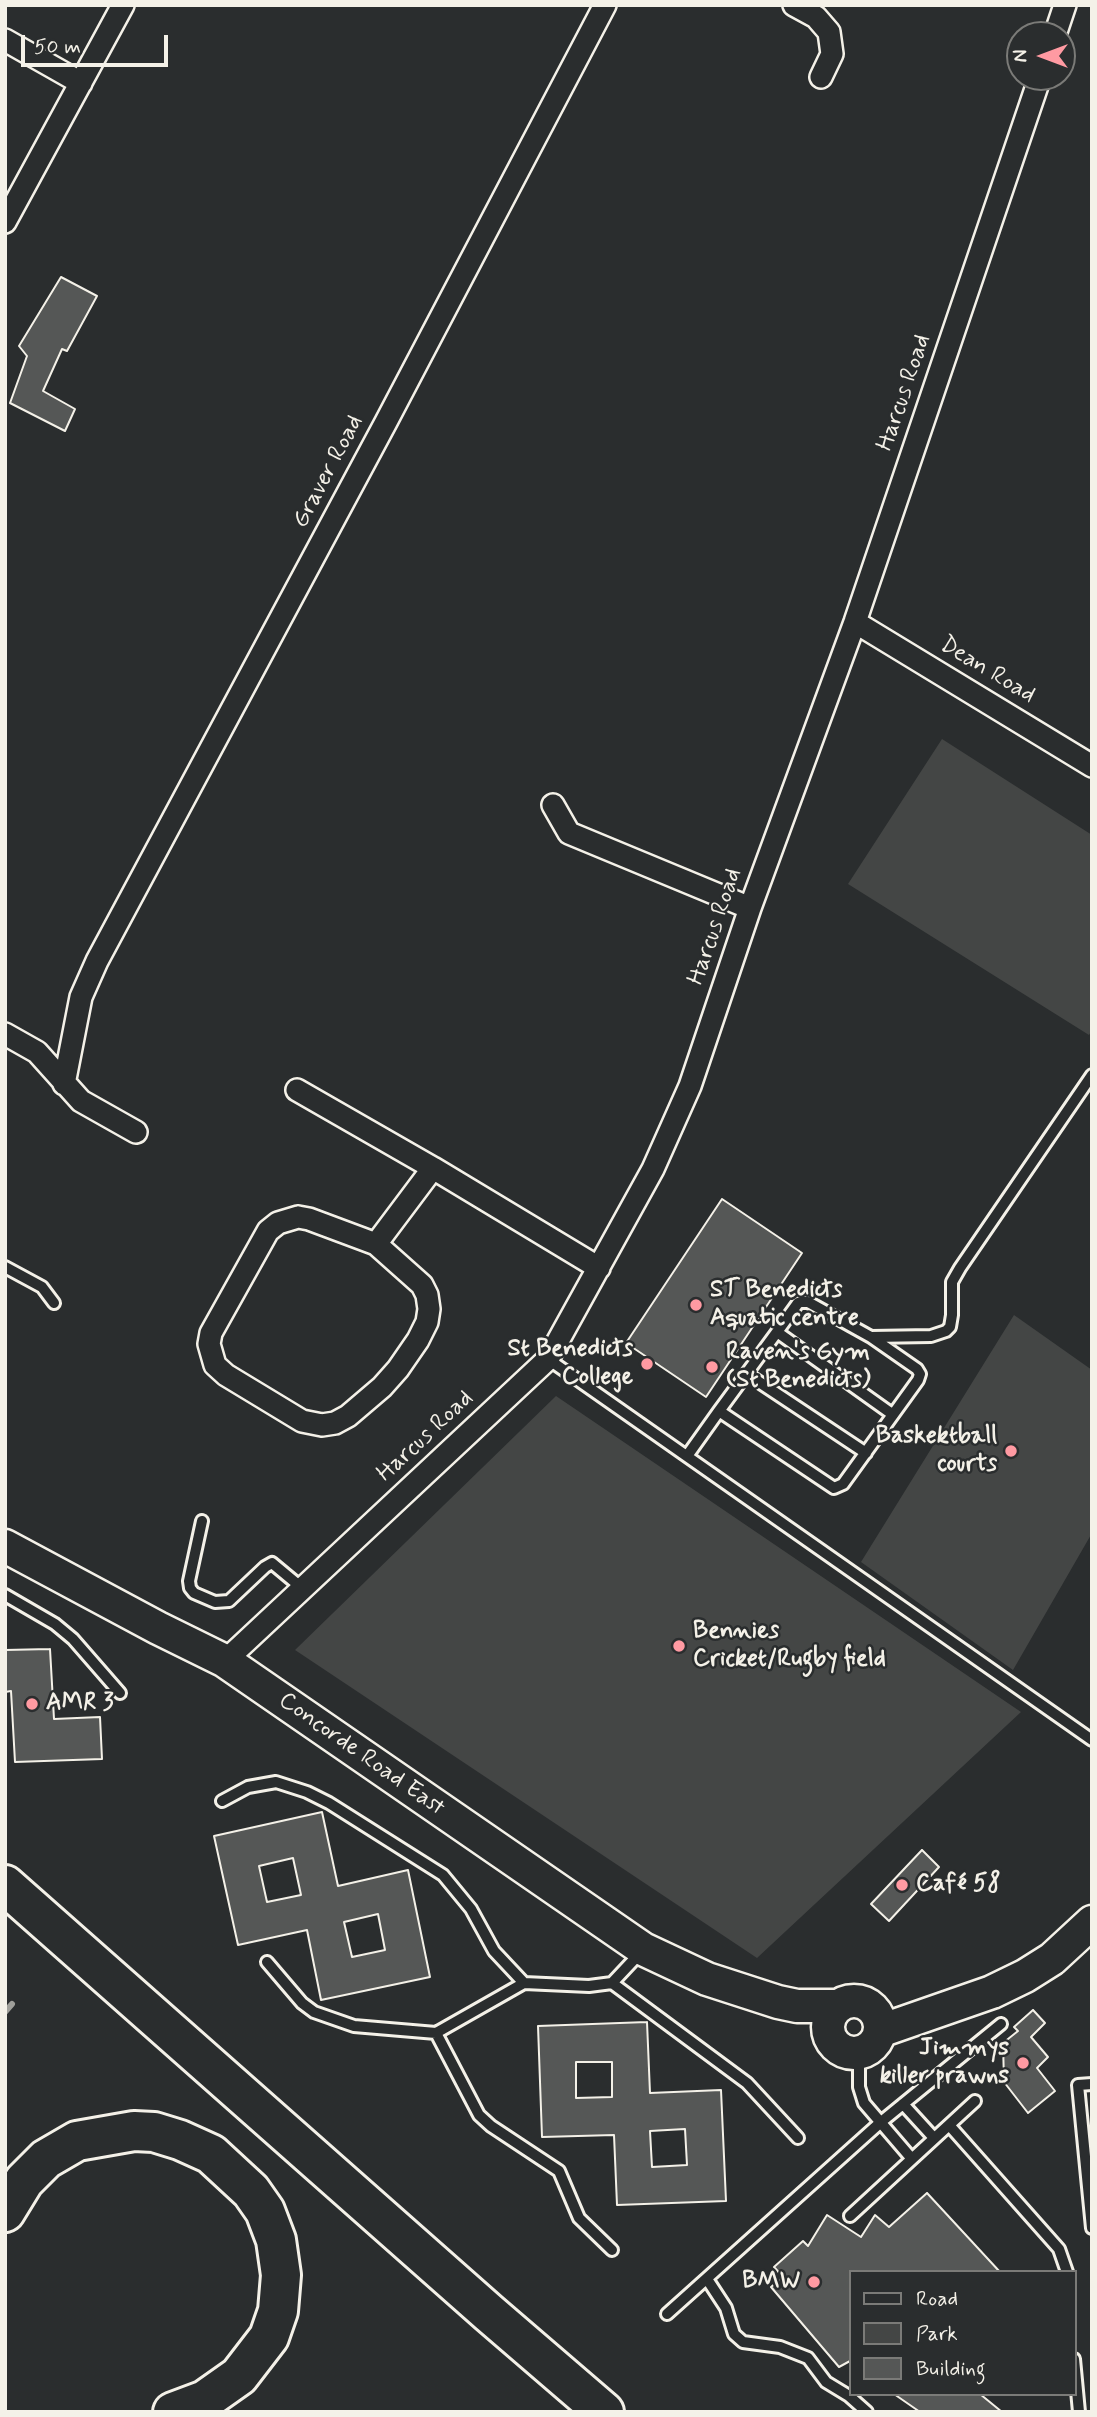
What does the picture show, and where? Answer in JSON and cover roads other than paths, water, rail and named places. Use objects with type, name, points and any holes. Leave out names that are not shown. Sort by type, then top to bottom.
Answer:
[{"type":"highway","points":[[5,1885],[604,2412]]},
{"type":"highway","points":[[5,2212],[24,2181],[46,2159],[77,2141],[134,2131],[154,2132],[211,2154],[251,2191],[265,2211],[276,2240],[281,2275],[278,2311],[269,2337],[239,2376],[205,2400],[173,2412]]},
{"type":"main road","name":"Concorde Road East","points":[[5,1546],[225,1661],[643,1949],[707,1979],[862,2024],[900,2011],[944,2010],[992,1992],[1052,1959],[1092,1922]]},
{"type":"main road","name":"Concorde Road East","points":[[707,1979],[727,1996],[793,2021],[831,2040],[843,2051],[862,2024]]},
{"type":"street","points":[[7,214],[123,5]]},
{"type":"street","name":"Graver Road","points":[[64,1084],[82,996],[97,961],[379,435],[605,5]]},
{"type":"street","points":[[794,5],[816,16],[830,33],[832,54],[821,77]]},
{"type":"street","points":[[5,40],[80,83]]},
{"type":"street","name":"Harcus Road","points":[[225,1661],[548,1359],[653,1169],[690,1086],[750,908],[855,622],[1035,91]]},
{"type":"street","name":"Dean Road","points":[[855,622],[1092,766]]},
{"type":"street","points":[[553,805],[569,834],[750,908]]},
{"type":"street","points":[[5,1034],[37,1052],[81,1101],[136,1132]]},
{"type":"street","points":[[297,1090],[599,1268]]},
{"type":"street","points":[[376,1244],[433,1168]]},
{"type":"street","points":[[288,1218],[309,1219],[376,1244],[422,1285],[428,1295],[427,1322],[398,1369],[382,1387],[348,1416],[335,1423],[322,1425],[302,1421],[226,1375],[215,1365],[211,1356],[211,1333],[268,1231],[278,1223],[288,1218]]},
{"type":"lane","points":[[871,1337],[931,1336],[950,1327],[953,1315],[952,1282],[1092,1075]]},
{"type":"lane","points":[[5,1267],[42,1287],[54,1303]]},
{"type":"lane","points":[[687,1456],[719,1411],[798,1303],[804,1301],[871,1337],[917,1369],[920,1374],[843,1485],[834,1488],[719,1411]]},
{"type":"lane","points":[[777,1332],[892,1415]]},
{"type":"lane","points":[[548,1359],[1092,1740]]},
{"type":"lane","points":[[747,1374],[866,1453]]},
{"type":"lane","points":[[202,1521],[188,1581],[194,1593],[223,1604],[272,1563],[302,1588]]},
{"type":"lane","points":[[5,1595],[55,1624],[73,1639],[120,1693]]},
{"type":"lane","points":[[222,1801],[248,1787],[276,1782],[307,1792],[340,1810],[443,1875],[471,1909],[494,1951],[524,1983]]},
{"type":"lane","points":[[267,1962],[302,2003],[314,2012],[354,2025],[436,2033],[524,1983],[590,1986],[612,1983],[643,1949]]},
{"type":"lane","points":[[612,1983],[747,2083],[798,2138]]},
{"type":"lane","points":[[862,2024],[859,2087],[864,2103],[912,2159]]},
{"type":"lane","points":[[667,2314],[881,2122],[1001,2024]]},
{"type":"lane","points":[[436,2033],[478,2115],[559,2171],[579,2218],[612,2250]]},
{"type":"lane","points":[[1092,2084],[1078,2085],[1087,2129],[1092,2228]]},
{"type":"lane","points":[[850,2216],[975,2101]]},
{"type":"lane","points":[[903,2104],[934,2138]]},
{"type":"lane","points":[[948,2125],[1059,2249],[1066,2270]]},
{"type":"lane","points":[[707,2279],[726,2308],[734,2334],[743,2342],[780,2347],[808,2357],[827,2382],[848,2395]]},
{"type":"lane","points":[[1076,2380],[1079,2412]]},
{"type":"lane","points":[[849,2396],[867,2412]]},
{"type":"waterway","points":[[5,2012],[12,2004]]},
{"type":"place","name":"ST Benedicts Aquatic centre","points":[[696,1305]]},
{"type":"place","name":"St Benedicts College","points":[[647,1364]]},
{"type":"place","name":"Raven's Gym (St Benedicts)","points":[[712,1367]]},
{"type":"place","name":"Baskektball courts","points":[[1011,1451]]},
{"type":"place","name":"Bennies Cricket/Rugby field","points":[[679,1646]]},
{"type":"place","name":"AMR 3","points":[[32,1704]]},
{"type":"place","name":"Café 58","points":[[902,1885]]},
{"type":"place","name":"Jimmys killer prawns","points":[[1023,2063]]},
{"type":"place","name":"BMW","points":[[814,2282]]}]
